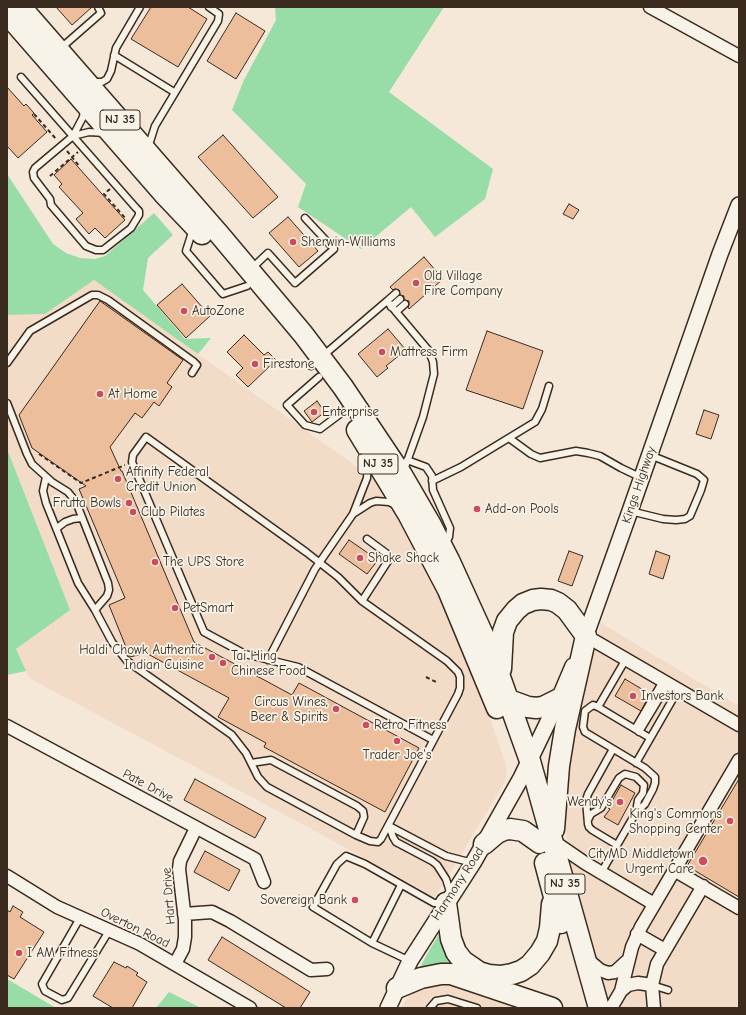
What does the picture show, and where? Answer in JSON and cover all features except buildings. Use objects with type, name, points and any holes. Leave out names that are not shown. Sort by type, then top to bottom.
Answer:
[{"type":"highway","name":"NJ 35","points":[[19,17],[59,50],[112,134],[163,193],[248,278]]},
{"type":"highway","name":"NJ 35","points":[[19,17],[84,91],[147,151],[317,367],[366,445],[423,502],[448,590],[493,694],[521,778],[546,842],[585,957],[599,1008]]},
{"type":"highway","name":"NJ 35","points":[[317,367],[343,387],[404,468],[423,502],[479,624],[509,700],[530,760],[546,842],[553,892],[585,1008]]},
{"type":"highway","points":[[484,844],[497,833],[510,829],[523,831],[546,842],[563,744],[586,636],[567,610],[558,603],[551,600],[541,599],[523,604],[507,621],[503,632],[500,677]]},
{"type":"highway","points":[[509,700],[523,706],[536,708],[550,704],[559,699]]},
{"type":"highway","points":[[449,899],[451,939],[456,952],[463,961],[479,972],[500,976],[521,971],[530,965],[540,953],[547,940],[550,928],[553,892]]},
{"type":"highway","points":[[396,988],[421,978],[441,974],[451,974],[552,1008]]},
{"type":"street","points":[[650,7],[739,56]]},
{"type":"street","name":"Kings Highway","points":[[530,760],[559,699],[586,636],[720,254],[739,206]]},
{"type":"street","points":[[586,636],[739,725]]},
{"type":"street","name":"Pate Drive","points":[[7,726],[255,859],[264,882]]},
{"type":"street","name":"Harmony Road","points":[[388,1008],[396,988],[410,961],[484,844],[530,760]]},
{"type":"street","points":[[611,1008],[621,991],[627,961],[637,934],[739,760]]},
{"type":"street","name":"Hart Drive","points":[[175,964],[183,949],[186,937],[179,869],[180,861],[196,828]]},
{"type":"street","points":[[546,842],[654,904]]},
{"type":"street","points":[[674,870],[739,908]]},
{"type":"street","name":"Overton Road","points":[[7,876],[46,900],[80,918],[140,944],[250,1008]]},
{"type":"street","points":[[654,1008],[652,985],[654,971],[703,886]]},
{"type":"street","points":[[184,914],[212,912],[230,921],[311,970],[327,969]]},
{"type":"street","points":[[637,934],[665,950]]},
{"type":"street","points":[[585,957],[600,970],[608,973],[615,972],[627,961]]},
{"type":"street","points":[[621,991],[631,984],[643,983],[652,985]]},
{"type":"lane","points":[[59,50],[101,13],[98,7]]},
{"type":"lane","points":[[22,77],[73,136],[83,148],[138,210],[139,215],[131,228],[106,248],[92,250],[86,246],[51,204],[50,199],[36,182],[33,174],[35,168],[73,136],[84,112],[84,91],[107,78],[111,71],[116,48],[140,7]]},
{"type":"lane","points":[[147,151],[155,126],[174,92],[218,21],[214,10]]},
{"type":"lane","points":[[114,55],[174,92]]},
{"type":"lane","points":[[73,136],[94,132],[112,134]]},
{"type":"lane","points":[[248,278],[268,253],[296,282],[334,249],[305,218]]},
{"type":"lane","points":[[344,411],[320,429],[305,425],[287,405],[317,367],[396,293]]},
{"type":"lane","points":[[7,363],[30,331],[87,297],[98,295],[108,300],[194,362],[197,365],[192,373]]},
{"type":"lane","points":[[391,307],[400,299]]},
{"type":"lane","points":[[352,514],[370,502],[381,500],[393,504],[423,502],[433,490],[432,476],[426,467],[404,468],[422,417],[434,374],[433,362],[430,351],[387,301]]},
{"type":"lane","points":[[396,312],[405,304]]},
{"type":"lane","points":[[432,481],[461,467],[535,422],[542,409],[549,386]]},
{"type":"lane","points":[[7,404],[26,454],[32,464],[68,492],[76,502],[81,518],[108,583],[109,590],[107,596],[95,610]]},
{"type":"lane","points":[[46,476],[43,491],[46,503],[78,583],[95,610],[112,642],[128,661],[232,735],[246,753],[258,777],[267,787],[370,842],[378,842],[382,839],[389,826],[460,688],[458,672],[447,661],[362,601],[338,577],[319,562],[146,437],[133,455],[132,462],[204,632],[245,654],[298,667],[433,740]]},
{"type":"lane","points":[[509,438],[531,454],[540,458],[576,451],[588,453],[600,456],[642,478]]},
{"type":"lane","points":[[268,660],[319,562],[352,514],[367,478],[369,463],[366,445]]},
{"type":"lane","points":[[630,511],[663,519],[685,519],[690,516],[701,490],[704,480],[697,474],[650,455]]},
{"type":"lane","points":[[57,528],[65,522],[81,518]]},
{"type":"lane","points":[[362,601],[388,561],[386,553],[367,539]]},
{"type":"lane","points":[[598,707],[626,659]]},
{"type":"lane","points":[[637,730],[670,685]]},
{"type":"lane","points":[[636,762],[650,738],[670,685]]},
{"type":"lane","points":[[601,873],[635,814],[644,804],[653,789],[655,777],[651,772],[636,762],[583,730],[584,715],[593,705],[650,738]]},
{"type":"lane","points":[[613,749],[586,797],[588,824],[592,830],[617,845]]},
{"type":"lane","points":[[251,763],[271,760],[358,806],[363,810],[364,817],[356,835]]},
{"type":"lane","points":[[588,824],[591,814],[601,808],[619,778],[625,774],[636,777],[644,785],[643,793],[638,800],[635,814]]},
{"type":"lane","points":[[389,826],[446,856],[472,863]]},
{"type":"lane","points":[[389,826],[396,842],[432,861],[437,866],[446,879],[449,899],[434,903],[365,864],[346,856],[337,864],[313,907],[372,943],[410,961]]},
{"type":"lane","points":[[372,943],[401,885]]},
{"type":"lane","points":[[80,918],[42,984],[45,990],[62,1000],[68,998],[109,931]]},
{"type":"lane","points":[[652,985],[668,990]]},
{"type":"lane","points":[[430,1008],[436,1001],[443,999],[452,1000],[466,1007],[476,1008]]},
{"type":"path","points":[[34,114],[57,140]]},
{"type":"path","points":[[50,176],[83,148]]},
{"type":"path","points":[[66,150],[80,167]]},
{"type":"path","points":[[116,184],[104,194],[126,219]]},
{"type":"path","points":[[39,454],[81,484],[132,462]]},
{"type":"path","points":[[426,677],[438,683]]},
{"type":"shaded area","points":[[94,280],[377,481],[437,585],[463,643],[507,767],[504,784],[435,897],[29,678],[16,649],[69,610],[7,449],[7,315],[45,314]]},
{"type":"shaded area","name":"King's Commons Shopping Center","points":[[601,623],[739,706],[739,1008],[610,1008],[582,909],[570,859],[563,809],[563,786],[584,675]]},
{"type":"shaded area","points":[[441,980],[532,1008],[401,1008],[409,995],[419,986]]},
{"type":"green space","points":[[275,7],[444,7],[389,92],[493,169],[485,199],[435,237],[411,207],[361,249],[298,207],[306,184],[232,110],[244,80],[276,20]]},
{"type":"green space","points":[[7,174],[53,244],[66,253],[80,258],[95,259],[105,256],[154,213],[173,235],[148,258],[143,290],[185,339],[211,338],[198,354],[94,280],[45,314],[7,315]]},
{"type":"green space","points":[[7,449],[70,610],[16,649],[26,671],[7,675]]},
{"type":"green space","points":[[443,928],[458,965],[418,971],[430,949]]},
{"type":"green space","points":[[7,979],[56,1008],[7,1008]]},
{"type":"green space","points":[[169,992],[201,1008],[156,1008]]},
{"type":"place","name":"Sherwin-Williams","points":[[293,242]]},
{"type":"place","name":"Old Village Fire Company","points":[[416,283]]},
{"type":"place","name":"AutoZone","points":[[184,311]]},
{"type":"place","name":"Mattress Firm","points":[[382,352]]},
{"type":"place","name":"Firestone","points":[[255,364]]},
{"type":"place","name":"At Home","points":[[100,394]]},
{"type":"place","name":"Enterprise","points":[[314,412]]},
{"type":"place","name":"Affinity Federal Credit Union","points":[[118,479]]},
{"type":"place","name":"Frutta Bowls","points":[[129,503]]},
{"type":"place","name":"Add-on Pools","points":[[477,509]]},
{"type":"place","name":"Club Pilates","points":[[133,512]]},
{"type":"place","name":"Shake Shack","points":[[360,558]]},
{"type":"place","name":"The UPS Store","points":[[155,562]]},
{"type":"place","name":"PetSmart","points":[[175,608]]},
{"type":"place","name":"Haldi Chowk Authentic Indian Cuisine","points":[[212,657]]},
{"type":"place","name":"Tai Hing Chinese Food","points":[[223,663]]},
{"type":"place","name":"Investors Bank","points":[[633,696]]},
{"type":"place","name":"Circus Wines, Beer & Spirits","points":[[336,709]]},
{"type":"place","name":"Retro Fitness","points":[[366,725]]},
{"type":"place","name":"Trader Joe's","points":[[397,741]]},
{"type":"place","name":"Wendy's","points":[[620,802]]},
{"type":"place","name":"King's Commons Shopping Center","points":[[730,821]]},
{"type":"place","name":"CityMD Middletown Urgent Care","points":[[703,861]]},
{"type":"place","name":"Sovereign Bank","points":[[355,900]]},
{"type":"place","name":"I AM Fitness","points":[[19,953]]}]
